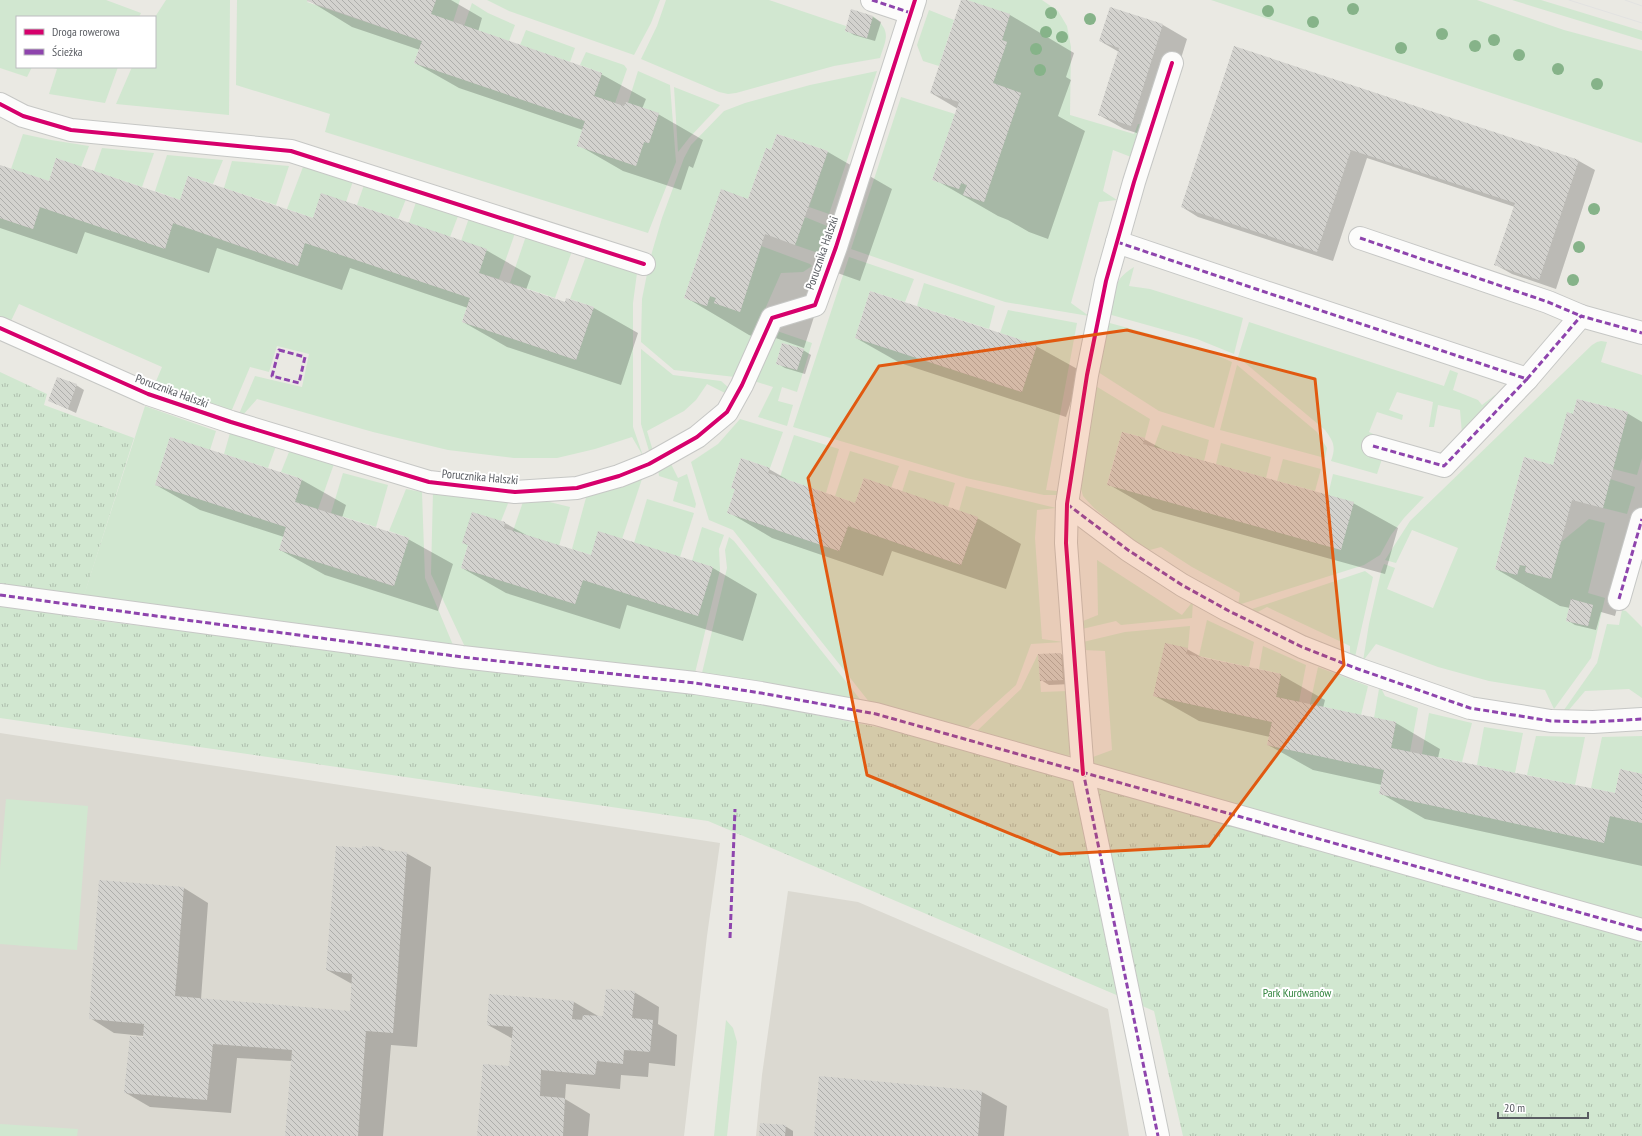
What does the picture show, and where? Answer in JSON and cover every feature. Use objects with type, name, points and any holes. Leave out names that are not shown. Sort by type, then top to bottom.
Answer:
[{"type":"street","points":[[872,0],[913,7]]},
{"type":"street","name":"Porucznika Halszki","points":[[0,328],[148,394],[276,436],[429,482],[515,492],[577,488],[618,476],[649,464],[683,446],[705,432],[727,412],[742,385],[772,318],[815,305],[838,240],[913,7]]},
{"type":"street","points":[[1158,1136],[1083,774],[1066,543],[1067,504],[1090,361],[1105,287],[1116,242],[1172,63]]},
{"type":"street","points":[[0,104],[23,116],[71,130],[290,151],[644,264]]},
{"type":"street","points":[[1360,238],[1534,297],[1581,316],[1642,333]]},
{"type":"street","points":[[1116,242],[1527,379]]},
{"type":"street","points":[[1373,446],[1444,466],[1527,379],[1581,316]]},
{"type":"street","points":[[1067,504],[1128,550],[1182,585],[1229,611],[1302,647],[1358,669],[1470,708],[1551,721],[1592,722],[1642,719]]},
{"type":"street","points":[[1619,599],[1642,519]]},
{"type":"street","points":[[0,595],[455,656],[695,683],[761,693],[876,714],[1083,774],[1642,930]]},
{"type":"highlighted area","points":[[1127,330],[1315,379],[1344,665],[1209,846],[1060,854],[867,775],[808,478],[879,366]]},
{"type":"shaded area","points":[[0,733],[720,843],[707,936],[684,1136],[0,1136]]},
{"type":"shaded area","points":[[788,891],[858,902],[1108,1009],[1129,1136],[756,1136],[762,1075]]},
{"type":"green space","points":[[0,0],[106,0],[141,13],[140,16],[16,16],[16,68],[32,68],[27,77],[0,68]]},
{"type":"green space","points":[[166,0],[230,0],[229,115],[116,104],[132,68],[156,68],[156,16]]},
{"type":"green space","points":[[237,0],[307,0],[307,2],[422,41],[414,63],[585,121],[577,146],[636,166],[644,142],[649,143],[659,114],[628,103],[638,71],[670,85],[676,162],[648,233],[325,132],[330,114],[236,85]]},
{"type":"green space","points":[[436,0],[460,0],[453,22],[431,14]]},
{"type":"green space","points":[[487,0],[660,0],[651,23],[634,55],[509,11]]},
{"type":"green space","points":[[666,0],[769,0],[846,26],[845,31],[866,38],[873,16],[883,26],[886,39],[880,58],[834,66],[728,94],[719,92],[641,59],[657,26]]},
{"type":"green space","points":[[967,0],[1042,0],[1058,11],[1067,26],[1071,47],[1070,115],[1134,134],[1138,124],[1143,125],[1131,157],[1113,150],[1103,191],[1117,200],[1099,202],[1071,303],[1089,316],[1005,302],[851,249],[901,97],[955,114],[932,180],[959,189],[961,183],[967,185],[963,195],[984,202],[1021,93],[993,83],[1007,42],[1002,40],[1010,15]]},
{"type":"green space","points":[[1211,0],[1477,0],[1564,30],[1642,51],[1642,143]]},
{"type":"green space","points":[[1512,0],[1541,0],[1642,31],[1642,40]]},
{"type":"green space","points":[[472,3],[488,13],[515,25],[509,41],[464,26]]},
{"type":"green space","points":[[929,10],[954,20],[939,66],[923,61],[917,45]]},
{"type":"green space","points":[[526,30],[575,48],[570,62],[520,45]]},
{"type":"green space","points":[[586,52],[624,65],[627,69],[615,103],[594,96],[602,73],[580,65]]},
{"type":"green space","points":[[53,68],[118,68],[105,103],[49,94],[57,69]]},
{"type":"green space","points":[[877,71],[829,214],[809,207],[828,151],[777,134],[771,150],[766,148],[748,199],[721,190],[684,298],[706,306],[710,296],[716,298],[714,303],[740,312],[761,246],[812,266],[803,272],[781,273],[735,377],[674,370],[641,342],[642,299],[650,259],[662,218],[684,158],[691,145],[724,111],[745,103],[810,85]]},
{"type":"green space","points":[[674,87],[720,105],[678,152]]},
{"type":"green space","points":[[23,134],[89,146],[81,167],[56,158],[49,181],[11,169]]},
{"type":"green space","points":[[102,148],[154,153],[142,187],[94,171]]},
{"type":"green space","points":[[167,155],[223,160],[213,184],[188,176],[180,200],[155,191]]},
{"type":"green space","points":[[232,161],[289,166],[276,205],[224,188]]},
{"type":"green space","points":[[303,167],[353,181],[346,202],[321,194],[313,218],[287,209]]},
{"type":"green space","points":[[364,185],[406,199],[398,219],[357,205]]},
{"type":"green space","points":[[416,202],[458,216],[450,237],[409,223]]},
{"type":"green space","points":[[40,207],[165,248],[173,223],[297,266],[305,243],[470,298],[462,322],[576,360],[594,307],[570,299],[586,256],[637,273],[633,303],[633,427],[643,456],[632,437],[595,449],[557,458],[514,458],[448,450],[373,432],[257,399],[242,416],[239,414],[255,376],[302,387],[309,354],[277,346],[269,372],[250,367],[231,412],[154,386],[162,367],[19,304],[10,323],[0,318],[0,218],[33,229]]},
{"type":"green space","points":[[805,217],[827,226],[818,253],[795,245]]},
{"type":"green space","points":[[469,218],[515,233],[499,279],[479,273],[461,241]]},
{"type":"green space","points":[[526,236],[572,251],[555,298],[510,283]]},
{"type":"green space","points":[[849,257],[914,279],[905,302],[870,291],[855,338],[1021,392],[1037,345],[1000,333],[1008,310],[1077,323],[1046,490],[1057,491],[1057,495],[1044,495],[966,478],[793,427]]},
{"type":"green space","points":[[1134,267],[1129,286],[1150,289],[1243,318],[1234,354],[1197,339],[1108,314],[1115,287],[1122,277]]},
{"type":"green space","points":[[924,283],[995,306],[989,329],[917,306]]},
{"type":"green space","points":[[1106,322],[1198,347],[1232,362],[1214,428],[1159,411],[1098,372]]},
{"type":"green space","points":[[1249,322],[1444,386],[1450,370],[1458,373],[1453,390],[1478,400],[1482,405],[1495,395],[1495,398],[1462,434],[1460,410],[1438,405],[1434,427],[1429,427],[1433,402],[1397,392],[1389,410],[1403,415],[1402,420],[1377,412],[1369,432],[1388,441],[1377,474],[1331,461],[1334,448],[1325,430],[1238,357]]},
{"type":"green space","points":[[777,331],[812,343],[797,392],[782,387],[778,401],[793,405],[787,426],[758,417],[773,387],[754,381]],"holes":[[[782,343],[804,349],[797,370],[776,364]]]},
{"type":"green space","points":[[1597,342],[1607,342],[1601,362],[1642,375],[1642,458],[1637,475],[1613,469],[1628,412],[1577,399],[1573,414],[1553,465],[1524,457],[1495,569],[1517,575],[1520,565],[1526,566],[1525,572],[1551,579],[1561,542],[1589,519],[1605,523],[1588,593],[1605,598],[1591,658],[1554,709],[1545,690],[1489,681],[1438,667],[1376,644],[1363,661],[1369,624],[1384,564],[1395,568],[1387,589],[1433,608],[1458,548],[1412,530],[1396,563],[1385,560],[1410,521],[1592,345]],"holes":[[[1571,599],[1593,605],[1588,626],[1566,621]]]},
{"type":"green space","points":[[641,349],[673,375],[721,381],[729,388],[725,393],[707,384],[696,400],[684,411],[647,431],[653,451],[649,451],[641,424]]},
{"type":"green space","points":[[1237,365],[1317,432],[1327,448],[1325,458],[1220,430]]},
{"type":"green space","name":"Park Kurdwanów","points":[[0,372],[47,394],[44,405],[134,438],[77,618],[724,697],[908,733],[1642,941],[1642,1136],[1183,1136],[1154,1011],[708,821],[0,718]]},
{"type":"green space","points":[[1094,385],[1150,419],[1145,438],[1122,432],[1107,484],[1328,495],[1333,474],[1424,497],[1404,518],[1391,535],[1380,555],[1364,565],[1238,605],[1240,593],[1192,567],[1161,547],[1146,551],[1094,508],[1083,496],[1080,485]]},
{"type":"green space","points":[[145,406],[216,431],[210,450],[170,437],[155,485],[286,527],[279,550],[393,586],[409,538],[389,531],[406,489],[422,492],[425,578],[453,645],[83,598]]},
{"type":"green space","points":[[740,419],[783,432],[770,468],[741,458],[731,488],[735,489],[727,513],[839,551],[848,526],[961,565],[978,518],[959,511],[966,486],[1056,508],[1037,510],[1035,538],[1042,639],[1063,642],[1031,644],[1016,685],[967,729],[870,703],[733,530],[709,520],[691,462],[718,444]]},
{"type":"green space","points":[[1162,425],[1209,440],[1204,461],[1154,447]]},
{"type":"green space","points":[[230,433],[276,446],[268,468],[224,454]]},
{"type":"green space","points":[[794,435],[839,449],[826,493],[780,477]]},
{"type":"green space","points":[[1221,443],[1271,457],[1266,478],[1216,464]]},
{"type":"green space","points":[[291,447],[335,461],[318,509],[295,502],[302,479],[281,472]]},
{"type":"green space","points":[[850,451],[899,466],[891,488],[864,478],[855,503],[835,496]]},
{"type":"green space","points":[[1283,459],[1321,469],[1315,491],[1277,481]]},
{"type":"green space","points":[[671,464],[678,478],[687,474],[696,504],[695,508],[673,501],[678,482],[659,476],[658,469]]},
{"type":"green space","points":[[909,470],[955,483],[948,507],[902,492]]},
{"type":"green space","points":[[343,473],[388,485],[376,527],[331,513]]},
{"type":"green space","points":[[643,476],[622,539],[599,532],[591,555],[572,549],[587,494]]},
{"type":"green space","points":[[1610,479],[1635,487],[1627,514],[1603,508]]},
{"type":"green space","points":[[433,491],[509,501],[501,521],[468,545],[461,568],[575,604],[583,580],[698,616],[713,567],[692,561],[702,527],[724,535],[719,549],[720,570],[695,673],[465,647],[431,574]]},
{"type":"green space","points":[[525,496],[570,507],[559,546],[513,531]]},
{"type":"green space","points":[[647,499],[694,513],[680,557],[634,543]]},
{"type":"green space","points":[[729,537],[734,541],[863,703],[702,673],[727,568],[725,550]]},
{"type":"green space","points":[[1097,560],[1182,615],[1193,601],[1192,618],[1121,625],[1116,621],[1082,629],[1083,621],[1098,615]]},
{"type":"green space","points":[[1365,571],[1373,577],[1355,657],[1350,656],[1350,646],[1267,607],[1256,613],[1249,610]]},
{"type":"green space","points":[[1622,610],[1626,611],[1642,627],[1642,698],[1629,689],[1585,691],[1568,711],[1564,710],[1597,663],[1607,624],[1619,625]]},
{"type":"green space","points":[[1207,620],[1254,642],[1249,667],[1199,656]]},
{"type":"green space","points":[[1190,626],[1188,648],[1154,696],[1272,722],[1267,745],[1384,770],[1379,794],[1604,842],[1610,816],[1642,823],[1642,919],[1092,763],[1093,757],[1112,750],[1105,651],[1083,650],[1083,642],[1125,632]]},
{"type":"green space","points":[[1263,646],[1306,665],[1299,702],[1276,697],[1281,674],[1259,669]]},
{"type":"green space","points":[[1038,654],[1041,692],[1068,691],[1072,750],[1070,755],[1066,757],[977,731],[1021,689]]},
{"type":"green space","points":[[1318,667],[1368,686],[1361,715],[1310,704]]},
{"type":"green space","points":[[1379,689],[1382,690],[1385,696],[1418,708],[1410,752],[1391,748],[1396,722],[1374,718]]},
{"type":"green space","points":[[1429,713],[1472,723],[1462,762],[1422,754]]},
{"type":"green space","points":[[1484,727],[1523,733],[1515,773],[1477,765]]},
{"type":"green space","points":[[1536,736],[1585,737],[1575,785],[1527,775]]},
{"type":"green space","points":[[1642,736],[1642,774],[1620,769],[1615,793],[1591,788],[1602,737]]},
{"type":"green space","points":[[6,799],[88,806],[77,950],[0,944],[0,869]]},
{"type":"green space","points":[[726,1020],[733,1028],[737,1042],[727,1136],[714,1136]]},
{"type":"green space","points":[[0,1124],[78,1129],[77,1136],[0,1136]]},
{"type":"building","points":[[307,0],[436,0],[431,14],[602,73],[594,96],[624,106],[626,102],[659,113],[649,143],[644,142],[636,166],[577,146],[585,121],[414,63],[422,41]]},
{"type":"building","points":[[961,0],[967,0],[1010,14],[1002,40],[1007,42],[993,83],[1021,93],[984,202],[963,195],[967,185],[961,183],[959,189],[932,180],[959,102],[930,93]]},
{"type":"building","points":[[1110,7],[1163,24],[1131,126],[1098,115],[1119,48],[1099,41]]},
{"type":"building","points":[[851,9],[873,16],[867,38],[845,31]]},
{"type":"building","points":[[1234,46],[1579,160],[1539,280],[1494,265],[1515,203],[1351,150],[1317,252],[1181,207]]},
{"type":"building","points":[[777,134],[828,151],[795,245],[765,234],[740,312],[714,303],[716,298],[710,296],[707,306],[684,298],[721,189],[748,199],[766,148],[771,150]]},
{"type":"building","points":[[56,158],[180,200],[188,176],[313,218],[321,193],[487,249],[479,273],[565,302],[566,298],[594,307],[576,360],[462,322],[470,298],[305,243],[298,266],[173,223],[165,249],[40,207],[33,229],[0,218],[0,165],[49,181]]},
{"type":"building","points":[[870,291],[1037,345],[1022,392],[855,338]]},
{"type":"building","points":[[782,343],[804,349],[797,370],[776,364]]},
{"type":"building","points":[[57,377],[77,384],[68,409],[48,401]]},
{"type":"building","points":[[1577,399],[1628,412],[1603,508],[1572,500],[1551,579],[1525,572],[1526,566],[1520,565],[1517,575],[1495,569],[1524,457],[1553,465],[1567,412],[1573,414]]},
{"type":"building","points":[[1122,432],[1145,438],[1143,444],[1354,502],[1341,550],[1107,485]]},
{"type":"building","points":[[170,437],[302,479],[295,502],[409,538],[394,586],[279,550],[286,527],[155,485]]},
{"type":"building","points":[[741,458],[770,468],[768,473],[855,503],[864,478],[978,517],[961,565],[848,526],[839,551],[727,513],[735,489],[731,488]]},
{"type":"building","points":[[472,512],[505,522],[504,528],[591,555],[598,531],[713,567],[698,616],[583,580],[575,604],[461,568],[468,545],[462,543]]},
{"type":"building","points":[[1571,599],[1593,605],[1588,626],[1566,621]]},
{"type":"building","points":[[1165,643],[1188,648],[1186,654],[1281,674],[1276,697],[1396,722],[1391,748],[1615,793],[1620,769],[1642,774],[1642,823],[1610,816],[1604,843],[1379,794],[1384,770],[1267,745],[1272,722],[1153,696]]},
{"type":"building","points":[[1061,653],[1063,680],[1040,681],[1038,654]]},
{"type":"building","points":[[336,846],[362,848],[362,846],[382,847],[381,850],[407,852],[393,1033],[366,1031],[358,1136],[285,1136],[292,1050],[213,1044],[207,1100],[124,1093],[130,1036],[143,1037],[144,1024],[89,1019],[99,880],[184,887],[175,996],[350,1011],[352,974],[326,970]]},
{"type":"building","points":[[606,989],[635,991],[632,1018],[653,1020],[650,1052],[624,1050],[623,1064],[597,1061],[595,1075],[541,1070],[540,1096],[565,1098],[563,1136],[477,1136],[483,1064],[509,1066],[513,1027],[487,1025],[489,994],[574,1001],[572,1019],[582,1020],[583,1015],[603,1016]]},
{"type":"building","points":[[819,1076],[982,1091],[978,1136],[814,1136]]},
{"type":"building","points":[[760,1123],[786,1125],[785,1136],[759,1136]]},
{"type":"tram line","points":[[1569,0],[1642,23]]},
{"type":"tram line","points":[[1625,0],[1642,6]]},
{"type":"marked path","points":[[872,0],[911,13]]},
{"type":"marked path","points":[[1360,238],[1548,302],[1581,316]]},
{"type":"marked path","points":[[1117,242],[1527,379],[1581,316],[1642,333]]},
{"type":"marked path","points":[[279,350],[305,357],[299,383],[272,376],[279,350]]},
{"type":"marked path","points":[[1373,446],[1444,466],[1527,379]]},
{"type":"marked path","points":[[1067,504],[1128,550],[1182,585],[1229,611],[1302,647],[1358,669],[1470,708],[1551,721],[1593,722],[1642,719]]},
{"type":"marked path","points":[[1619,599],[1642,519]]},
{"type":"marked path","points":[[0,595],[462,657],[695,683],[761,693],[876,714],[1642,930]]},
{"type":"marked path","points":[[1083,771],[1158,1136]]},
{"type":"marked path","points":[[730,938],[735,809]]},
{"type":"cycle path","points":[[0,328],[148,394],[231,422],[429,482],[515,492],[577,488],[619,476],[649,464],[697,437],[727,412],[742,385],[772,318],[815,305],[836,247],[915,0]]},
{"type":"cycle path","points":[[1083,774],[1066,543],[1067,504],[1087,375],[1106,281],[1134,182],[1172,63]]},
{"type":"cycle path","points":[[0,104],[23,116],[71,130],[291,151],[644,264]]}]
